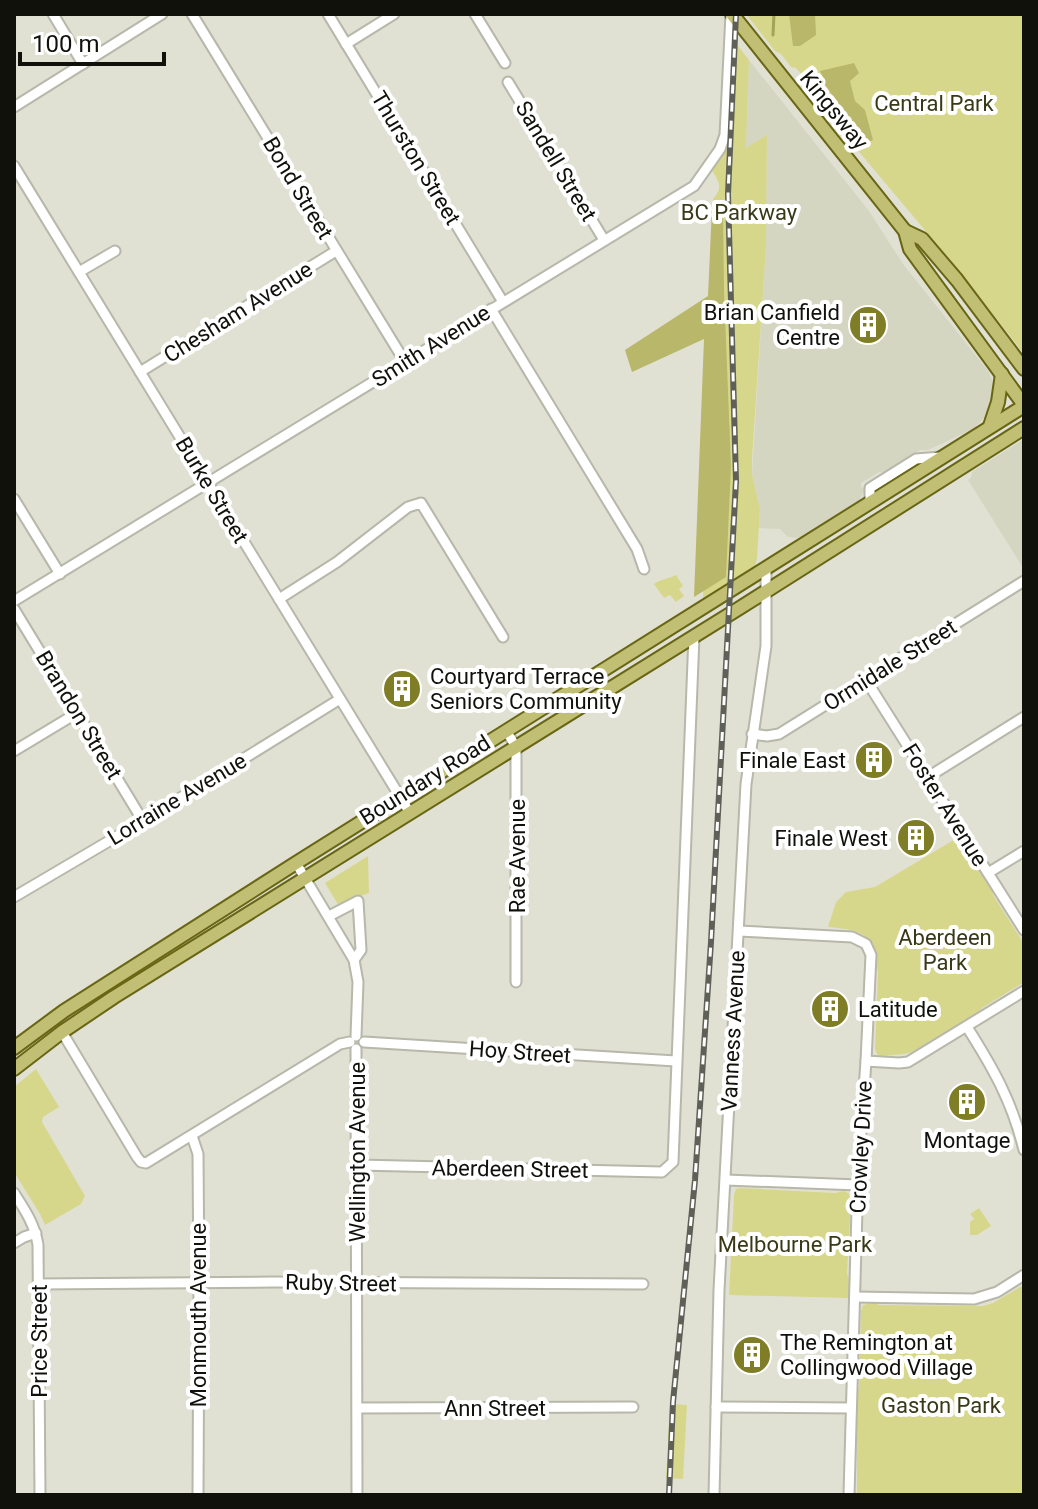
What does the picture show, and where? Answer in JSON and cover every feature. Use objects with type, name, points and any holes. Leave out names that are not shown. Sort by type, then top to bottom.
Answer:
[{"type":"main road","name":"Kingsway","points":[[732,14],[905,231],[910,249],[1024,406]]},
{"type":"main road","name":"Kingsway","points":[[905,231],[922,239],[1023,366]]},
{"type":"main road","points":[[990,426],[1002,374]]},
{"type":"main road","name":"Boundary Road","points":[[14,1048],[64,1011],[296,863],[1024,406]]},
{"type":"main road","name":"Boundary Road","points":[[14,1069],[114,997],[1024,428]]},
{"type":"street","points":[[53,14],[83,64]]},
{"type":"street","points":[[14,107],[162,14]]},
{"type":"street","name":"Bond Street","points":[[192,14],[405,362]]},
{"type":"street","name":"Thurston Street","points":[[328,14],[503,302]]},
{"type":"street","points":[[346,44],[394,14]]},
{"type":"street","points":[[475,14],[505,63]]},
{"type":"street","name":"Smith Avenue","points":[[14,601],[694,186],[720,149],[725,135],[732,14]]},
{"type":"street","name":"Sandell Street","points":[[508,82],[604,240]]},
{"type":"street","name":"Burke Street","points":[[14,166],[410,813]]},
{"type":"street","points":[[79,272],[115,251]]},
{"type":"street","name":"Chesham Avenue","points":[[140,372],[336,251]]},
{"type":"street","points":[[491,309],[637,549],[644,569]]},
{"type":"street","points":[[14,499],[60,574]]},
{"type":"street","points":[[279,599],[330,567],[408,507],[421,503],[503,637]]},
{"type":"street","name":"Vanness Avenue","points":[[714,1495],[719,1290],[746,775],[766,646],[766,568]]},
{"type":"street","name":"Ormidale Street","points":[[752,734],[779,734],[1024,581]]},
{"type":"street","name":"Brandon Street","points":[[14,609],[143,821]]},
{"type":"street","points":[[676,1061],[694,636]]},
{"type":"street","name":"Foster Avenue","points":[[866,680],[1024,930]]},
{"type":"street","name":"Lorraine Avenue","points":[[14,897],[340,699]]},
{"type":"street","points":[[14,751],[77,713]]},
{"type":"street","points":[[928,777],[1024,717]]},
{"type":"street","points":[[507,732],[516,747]]},
{"type":"street","name":"Rae Avenue","points":[[516,747],[516,982]]},
{"type":"street","points":[[988,873],[1024,851]]},
{"type":"street","name":"Wellington Avenue","points":[[296,863],[354,960],[358,982],[357,1495]]},
{"type":"street","name":"Wellington Avenue","points":[[329,916],[358,901],[361,950],[354,960]]},
{"type":"street","name":"Crowley Drive","points":[[739,931],[840,935],[866,944],[871,960],[858,1185],[849,1495]]},
{"type":"street","points":[[866,1061],[908,1062],[1024,991]]},
{"type":"street","points":[[967,1027],[1013,1109],[1022,1132],[1024,1150]]},
{"type":"street","points":[[62,1032],[143,1163],[150,1162],[340,1044],[357,1042]]},
{"type":"street","name":"Hoy Street","points":[[357,1042],[676,1061]]},
{"type":"street","name":"Aberdeen Street","points":[[358,1165],[662,1172],[673,1162],[676,1061]]},
{"type":"street","name":"Monmouth Avenue","points":[[192,1136],[198,1154],[198,1495]]},
{"type":"street","points":[[726,1180],[858,1185]]},
{"type":"street","name":"Price Street","points":[[14,1193],[36,1233],[40,1495]]},
{"type":"street","points":[[14,1243],[36,1233]]},
{"type":"street","points":[[855,1297],[974,1299],[997,1292],[1024,1275]]},
{"type":"street","name":"Ruby Street","points":[[39,1284],[643,1284]]},
{"type":"street","name":"Ann Street","points":[[358,1408],[633,1407]]},
{"type":"street","points":[[716,1407],[851,1408]]},
{"type":"shaded area","points":[[789,14],[815,14],[816,35],[800,46],[793,46]]},
{"type":"shaded area","points":[[749,60],[869,211],[903,264],[989,372],[994,386],[992,406],[973,429],[928,450],[920,450],[885,473],[879,472],[861,483],[865,489],[859,501],[796,538],[788,537],[780,529],[759,528],[760,509],[752,474],[766,247],[767,136],[746,149]]},
{"type":"shaded area","points":[[854,63],[859,73],[850,81],[855,101],[865,110],[873,140],[866,143],[826,86],[820,71]]},
{"type":"shaded area","points":[[712,207],[723,208],[731,466],[726,577],[694,597],[704,339],[632,372],[625,350],[708,296]]},
{"type":"shaded area","points":[[1024,439],[1022,566],[968,480],[972,472]]},
{"type":"green space","name":"Central Park","points":[[746,14],[1024,14],[1024,354],[955,266],[802,84],[802,75],[775,51]]},
{"type":"green space","name":"BC Parkway","points":[[735,42],[749,60],[746,148],[767,135],[766,247],[752,459],[760,509],[755,566],[703,601],[713,199],[719,186],[711,168],[717,159]]},
{"type":"green space","points":[[676,575],[683,586],[679,589],[684,596],[676,602],[670,595],[664,598],[654,584]]},
{"type":"green space","name":"Aberdeen Park","points":[[957,838],[993,890],[993,895],[1024,944],[1024,982],[912,1052],[880,1056],[875,1049],[876,953],[864,935],[828,927],[836,902],[846,892],[875,887]]},
{"type":"green space","points":[[368,856],[369,893],[339,906],[325,883]]},
{"type":"green space","points":[[36,1069],[59,1107],[43,1117],[42,1122],[85,1196],[81,1204],[45,1225],[14,1172],[14,1087]]},
{"type":"green space","name":"Melbourne Park","points":[[740,1188],[848,1193],[851,1199],[847,1274],[849,1298],[729,1295],[734,1195]]},
{"type":"green space","points":[[979,1208],[991,1226],[977,1235],[970,1235],[970,1222],[974,1219],[970,1214]]},
{"type":"green space","name":"Gaston Park","points":[[1024,1287],[1024,1495],[857,1495],[857,1391],[863,1305],[875,1302],[879,1305],[983,1306]]},
{"type":"green space","points":[[670,1404],[687,1405],[683,1479],[666,1478]]},
{"type":"waterway","points":[[773,35],[774,14]]},
{"type":"railway","points":[[669,1495],[673,1402],[695,1180],[711,942],[736,481],[728,194],[736,14]]},
{"type":"place","name":"Brian Canfield Centre","points":[[868,325]]},
{"type":"place","name":"Courtyard Terrace Seniors Community","points":[[402,689]]},
{"type":"place","name":"Finale East","points":[[874,760]]},
{"type":"place","name":"Finale West","points":[[916,838]]},
{"type":"place","name":"Latitude","points":[[830,1009]]},
{"type":"place","name":"Montage","points":[[967,1102]]},
{"type":"place","name":"The Remington at Collingwood Village","points":[[752,1355]]}]
